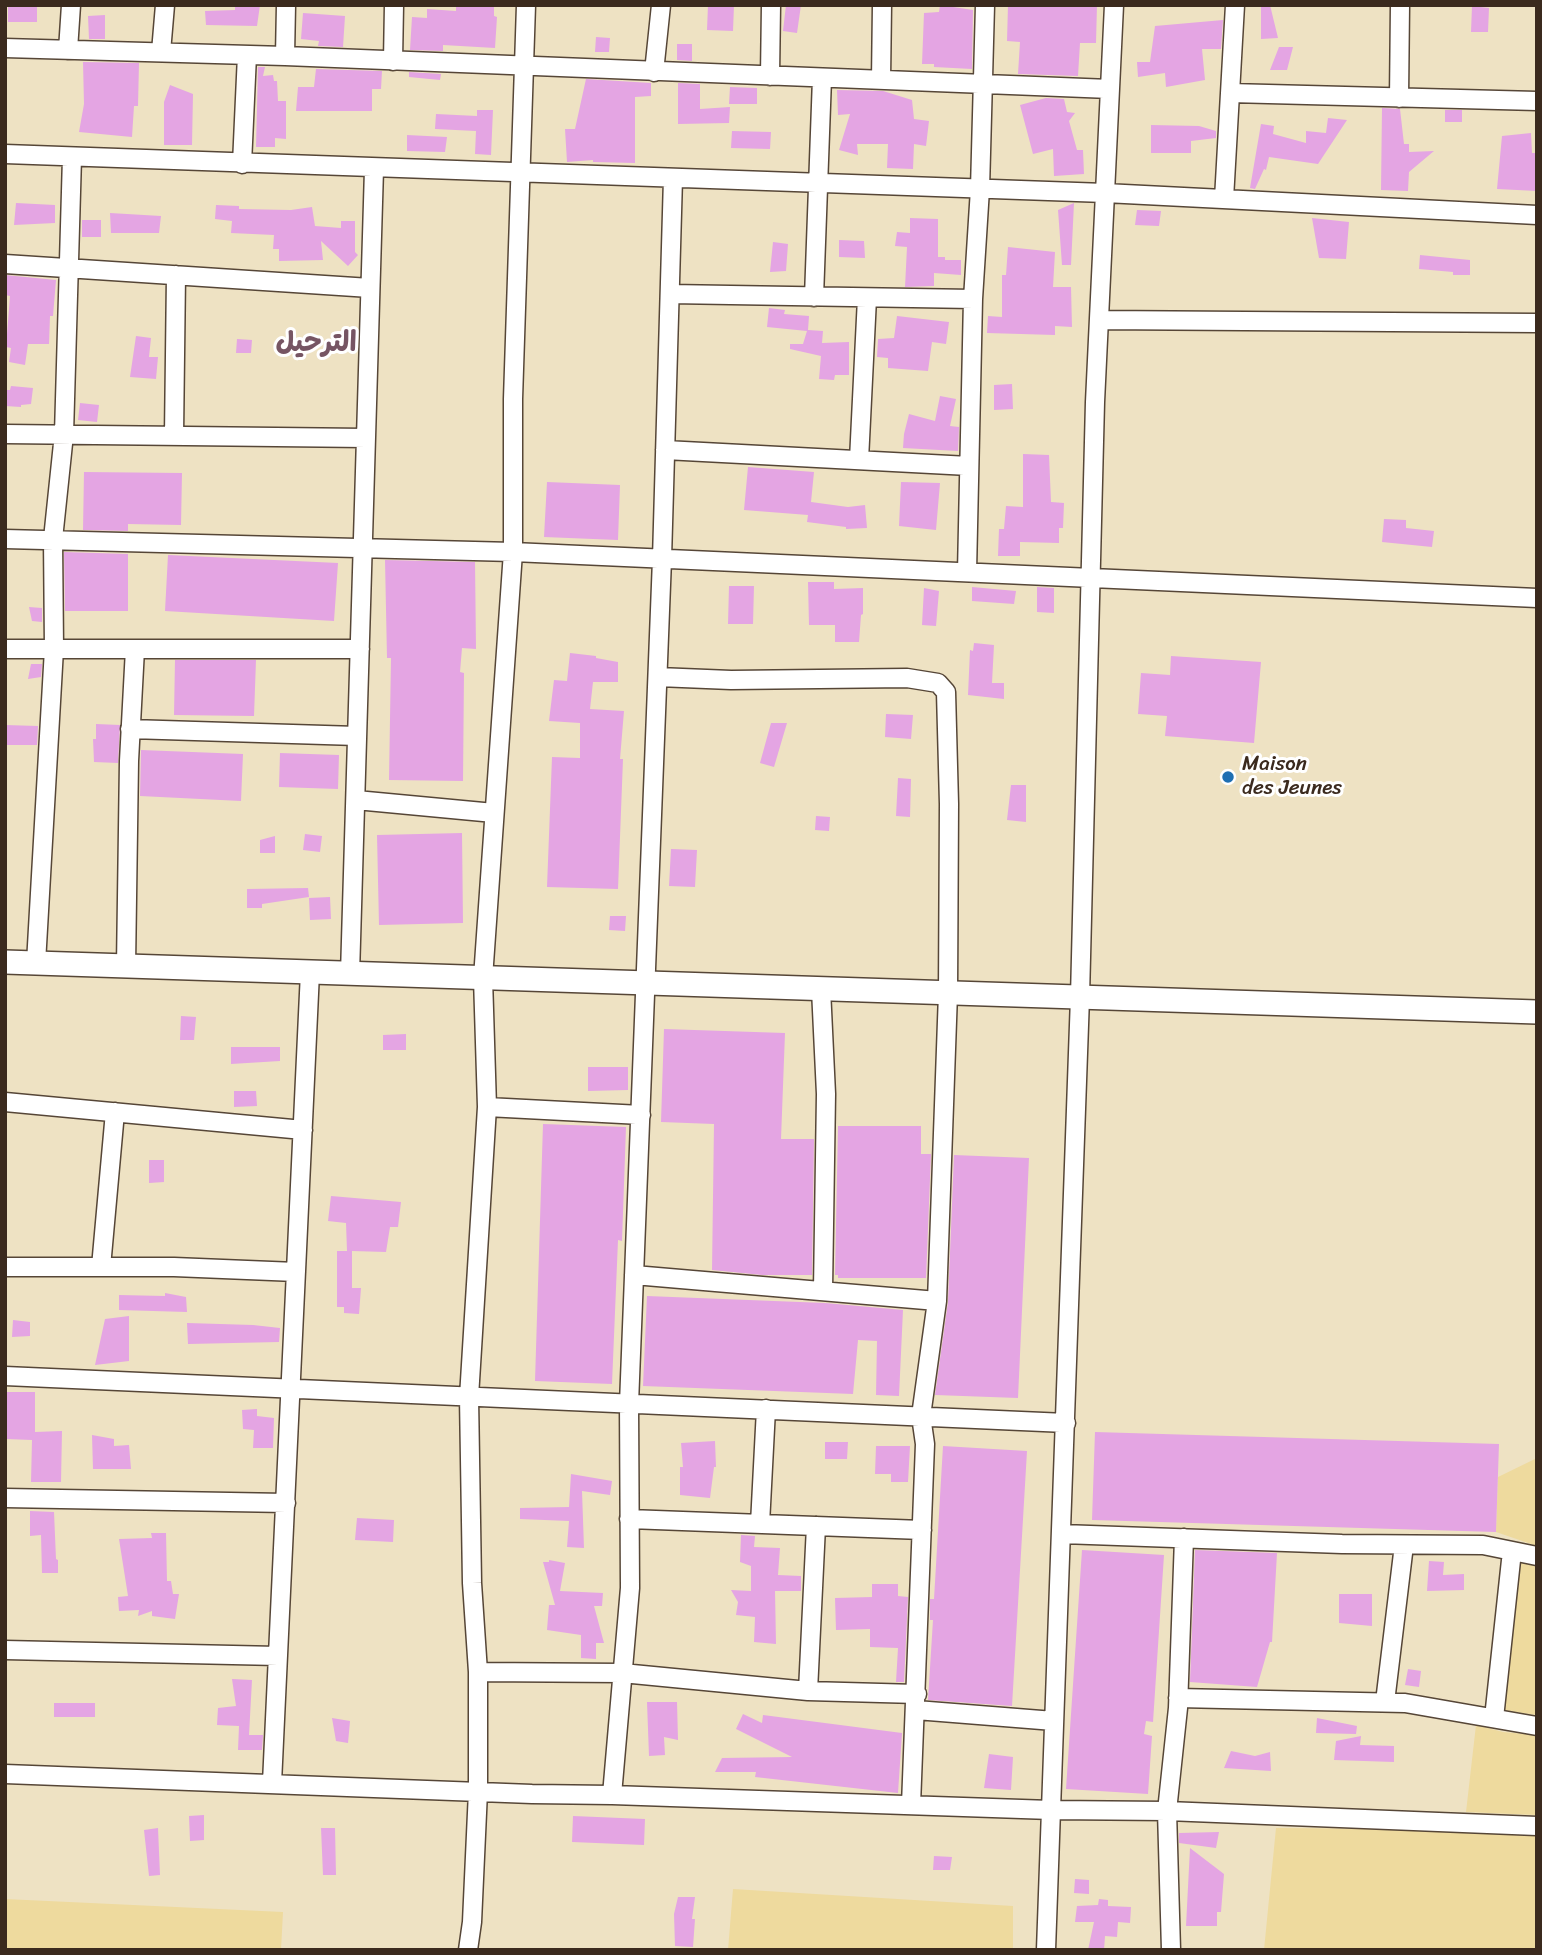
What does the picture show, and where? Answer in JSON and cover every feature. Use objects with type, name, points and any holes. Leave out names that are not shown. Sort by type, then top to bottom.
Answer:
[{"type":"street","points":[[68,50],[71,5]]},
{"type":"street","points":[[161,52],[165,5]]},
{"type":"street","points":[[285,56],[286,5]]},
{"type":"street","points":[[393,61],[394,5]]},
{"type":"street","points":[[468,1950],[472,1922],[478,1791],[478,1672],[472,1583],[469,1397],[488,1107],[483,978],[513,552],[513,399],[526,5]]},
{"type":"street","points":[[654,72],[661,5]]},
{"type":"street","points":[[770,76],[771,5]]},
{"type":"street","points":[[881,80],[882,5]]},
{"type":"street","points":[[967,572],[972,299],[980,188],[985,5]]},
{"type":"street","points":[[1045,1950],[1080,997],[1089,578],[1114,5]]},
{"type":"street","points":[[1224,199],[1235,5]]},
{"type":"street","points":[[1399,98],[1400,5]]},
{"type":"street","points":[[5,48],[285,56],[1110,89]]},
{"type":"street","points":[[242,164],[247,55]]},
{"type":"street","points":[[814,297],[822,78]]},
{"type":"street","points":[[1230,93],[1537,102]]},
{"type":"street","points":[[5,155],[980,188],[1537,215]]},
{"type":"street","points":[[36,963],[54,649],[52,539],[64,434],[72,157]]},
{"type":"street","points":[[350,974],[374,169]]},
{"type":"street","points":[[612,1795],[630,1588],[629,1404],[658,677],[673,178]]},
{"type":"street","points":[[5,264],[370,288]]},
{"type":"street","points":[[174,435],[176,275]]},
{"type":"street","points":[[670,294],[972,299]]},
{"type":"street","points":[[859,460],[867,298]]},
{"type":"street","points":[[1099,320],[1537,323]]},
{"type":"street","points":[[5,434],[366,439]]},
{"type":"street","points":[[666,450],[969,466]]},
{"type":"street","points":[[5,539],[513,552],[1537,598]]},
{"type":"street","points":[[5,649],[360,649]]},
{"type":"street","points":[[126,967],[135,649]]},
{"type":"street","points":[[658,677],[731,680],[907,678],[938,683],[946,692],[950,804],[948,993],[937,1301],[921,1416],[925,1444],[911,1805]]},
{"type":"street","points":[[131,729],[357,736]]},
{"type":"street","points":[[356,800],[494,813]]},
{"type":"street","points":[[5,962],[1537,1012]]},
{"type":"street","points":[[272,1783],[310,972]]},
{"type":"street","points":[[821,989],[826,1094],[823,1290]]},
{"type":"street","points":[[5,1102],[303,1130]]},
{"type":"street","points":[[488,1107],[641,1115]]},
{"type":"street","points":[[101,1267],[115,1112]]},
{"type":"street","points":[[5,1267],[174,1266],[296,1272]]},
{"type":"street","points":[[634,1275],[937,1301]]},
{"type":"street","points":[[5,1376],[1066,1423]]},
{"type":"street","points":[[760,1524],[766,1409]]},
{"type":"street","points":[[5,1498],[286,1503]]},
{"type":"street","points":[[629,1519],[922,1530]]},
{"type":"street","points":[[807,1691],[816,1526]]},
{"type":"street","points":[[1062,1534],[1342,1544],[1483,1545],[1537,1556]]},
{"type":"street","points":[[1171,1950],[1167,1811],[1178,1698],[1184,1538]]},
{"type":"street","points":[[1385,1702],[1404,1545]]},
{"type":"street","points":[[1494,1718],[1512,1551]]},
{"type":"street","points":[[5,1650],[278,1656]]},
{"type":"street","points":[[478,1672],[622,1673],[916,1702],[1054,1721]]},
{"type":"street","points":[[1178,1698],[1405,1703],[1537,1726]]},
{"type":"street","points":[[5,1774],[1051,1810],[1167,1811],[1537,1826]]},
{"type":"sand","points":[[1537,1458],[1537,1546],[1496,1532],[1498,1477]]},
{"type":"sand","points":[[1511,1562],[1537,1562],[1537,1715],[1495,1709]]},
{"type":"sand","points":[[1476,1725],[1503,1732],[1537,1735],[1537,1815],[1466,1812]]},
{"type":"sand","points":[[1276,1828],[1537,1830],[1537,1950],[1264,1950]]},
{"type":"sand","points":[[733,1889],[1013,1906],[1013,1950],[728,1950]]},
{"type":"sand","points":[[5,1899],[283,1912],[281,1950],[5,1950]]},
{"type":"building","points":[[8,5],[37,5],[37,22],[8,22]]},
{"type":"building","points":[[235,5],[260,5],[257,26],[206,25],[205,11],[235,10]]},
{"type":"building","points":[[456,5],[494,5],[494,16],[497,17],[495,48],[443,45],[443,51],[410,50],[412,17],[427,18],[427,9],[456,11]]},
{"type":"building","points":[[708,5],[734,5],[733,31],[707,30]]},
{"type":"building","points":[[786,5],[801,5],[797,33],[783,31]]},
{"type":"building","points":[[940,5],[973,10],[972,69],[922,64],[924,13],[939,12]]},
{"type":"building","points":[[1008,5],[1097,5],[1096,43],[1080,43],[1078,76],[1018,74],[1020,42],[1007,41]]},
{"type":"building","points":[[1261,5],[1270,5],[1278,38],[1261,39]]},
{"type":"building","points":[[1472,6],[1489,8],[1488,32],[1471,32]]},
{"type":"building","points":[[303,13],[345,16],[343,47],[318,46],[319,41],[301,39]]},
{"type":"building","points":[[105,15],[105,39],[89,39],[88,16]]},
{"type":"building","points":[[1223,20],[1221,49],[1202,49],[1205,80],[1166,87],[1165,73],[1138,77],[1137,62],[1150,62],[1155,26]]},
{"type":"building","points":[[596,37],[610,38],[609,52],[595,52]]},
{"type":"building","points":[[677,44],[692,44],[692,61],[677,60]]},
{"type":"building","points":[[1279,47],[1293,47],[1287,70],[1270,70]]},
{"type":"building","points":[[83,62],[139,63],[138,106],[134,106],[132,137],[79,132],[84,104]]},
{"type":"building","points":[[258,67],[265,67],[263,76],[273,75],[274,81],[277,81],[278,101],[286,101],[286,139],[275,138],[275,147],[256,147]]},
{"type":"building","points":[[316,69],[382,71],[381,89],[372,89],[372,111],[296,111],[298,87],[314,87]]},
{"type":"building","points":[[409,72],[441,74],[440,80],[409,77]]},
{"type":"building","points":[[586,79],[651,83],[651,96],[635,97],[635,163],[593,160],[567,162],[565,129],[575,129]]},
{"type":"building","points":[[678,83],[700,84],[700,109],[730,107],[729,123],[678,124]]},
{"type":"building","points":[[170,85],[193,94],[192,145],[164,145],[164,102]]},
{"type":"building","points":[[730,87],[757,88],[757,104],[729,104]]},
{"type":"building","points":[[837,90],[883,91],[912,100],[914,119],[929,121],[926,146],[914,144],[913,169],[887,168],[888,144],[857,144],[858,155],[839,150],[850,114],[838,115]]},
{"type":"building","points":[[1046,98],[1064,99],[1067,112],[1075,113],[1069,121],[1077,150],[1083,150],[1084,174],[1054,176],[1053,149],[1033,154],[1020,105]]},
{"type":"building","points":[[1382,108],[1400,109],[1404,144],[1409,144],[1409,152],[1434,151],[1409,172],[1408,191],[1381,190]]},
{"type":"building","points":[[477,110],[493,110],[491,155],[475,154],[476,131],[435,129],[436,114],[477,116]]},
{"type":"building","points":[[1445,110],[1462,110],[1462,122],[1445,122]]},
{"type":"building","points":[[1328,118],[1347,120],[1318,164],[1269,157],[1266,170],[1264,169],[1255,189],[1250,188],[1261,124],[1274,126],[1273,134],[1306,143],[1306,131],[1326,133]]},
{"type":"building","points":[[1151,125],[1199,126],[1216,131],[1216,138],[1191,141],[1191,153],[1151,153]]},
{"type":"building","points":[[732,131],[771,132],[770,149],[731,148]]},
{"type":"building","points":[[1531,133],[1532,153],[1537,153],[1537,191],[1497,189],[1502,136]]},
{"type":"building","points":[[407,135],[447,137],[445,152],[407,151]]},
{"type":"building","points":[[16,203],[55,205],[55,223],[14,225]]},
{"type":"building","points":[[1074,203],[1071,265],[1062,265],[1058,210]]},
{"type":"building","points":[[216,205],[239,206],[239,209],[291,210],[312,207],[315,226],[341,228],[341,221],[355,221],[355,252],[358,255],[348,266],[321,241],[323,260],[279,261],[279,249],[273,249],[274,235],[231,233],[232,221],[215,219]]},
{"type":"building","points":[[1137,210],[1161,211],[1159,226],[1135,225]]},
{"type":"building","points":[[110,213],[161,216],[159,233],[111,233]]},
{"type":"building","points":[[910,218],[938,219],[938,257],[961,260],[961,275],[934,273],[934,286],[905,287],[907,247],[895,246],[897,232],[910,233]]},
{"type":"building","points":[[1312,218],[1349,222],[1346,259],[1319,258]]},
{"type":"building","points":[[82,220],[101,220],[101,237],[82,237]]},
{"type":"building","points":[[839,240],[864,241],[865,258],[839,257]]},
{"type":"building","points":[[773,242],[788,244],[786,271],[770,272]]},
{"type":"building","points":[[1008,247],[1055,252],[1053,287],[1071,287],[1072,327],[1055,326],[1055,335],[987,333],[988,316],[1002,317],[1002,275],[1006,275]]},
{"type":"building","points":[[1420,255],[1470,260],[1470,275],[1419,269]]},
{"type":"building","points":[[5,275],[56,280],[49,344],[28,344],[25,365],[9,362],[11,348],[6,347],[10,296],[5,295]]},
{"type":"building","points":[[769,308],[785,310],[784,314],[809,316],[808,330],[823,331],[822,343],[849,342],[849,375],[835,375],[834,380],[819,379],[821,356],[790,349],[790,344],[803,344],[807,331],[767,327]]},
{"type":"building","points":[[897,316],[949,322],[946,344],[932,342],[928,371],[888,368],[888,358],[877,357],[878,339],[894,338]]},
{"type":"building","points":[[136,336],[151,338],[149,357],[158,357],[156,379],[130,377]]},
{"type":"building","points":[[237,339],[252,340],[251,353],[236,353]]},
{"type":"building","points":[[1012,384],[1013,409],[994,410],[994,385]]},
{"type":"building","points":[[11,386],[33,388],[31,404],[21,407],[5,406],[5,390],[10,390]]},
{"type":"building","points":[[940,396],[956,399],[950,426],[959,427],[958,451],[903,448],[909,414],[935,421]]},
{"type":"building","points":[[80,403],[99,405],[97,422],[78,420]]},
{"type":"building","points":[[1023,454],[1049,455],[1051,502],[1064,503],[1063,528],[1059,528],[1059,543],[1020,542],[1020,556],[998,556],[999,529],[1004,529],[1006,506],[1023,507]]},
{"type":"building","points":[[748,467],[814,472],[811,502],[848,507],[865,505],[867,528],[846,529],[807,522],[808,515],[744,510]]},
{"type":"building","points":[[84,472],[182,473],[181,525],[128,524],[128,531],[83,530]]},
{"type":"building","points":[[547,482],[620,485],[618,540],[544,537]]},
{"type":"building","points":[[901,482],[940,483],[936,530],[899,526]]},
{"type":"building","points":[[1384,519],[1406,520],[1406,528],[1434,531],[1432,547],[1382,542]]},
{"type":"building","points":[[64,552],[128,554],[128,611],[65,611]]},
{"type":"building","points":[[168,555],[338,563],[334,621],[165,611]]},
{"type":"building","points":[[385,560],[475,562],[476,649],[462,648],[460,672],[464,673],[463,781],[389,780],[391,658],[387,658]]},
{"type":"building","points":[[808,582],[834,582],[834,589],[863,588],[859,642],[835,642],[835,625],[809,625]]},
{"type":"building","points":[[729,586],[754,586],[753,624],[728,624]]},
{"type":"building","points":[[972,587],[1016,591],[1014,604],[972,601]]},
{"type":"building","points":[[1037,587],[1054,588],[1054,613],[1037,612]]},
{"type":"building","points":[[924,588],[939,591],[936,626],[922,625]]},
{"type":"building","points":[[29,607],[42,608],[42,622],[32,621]]},
{"type":"building","points":[[974,643],[994,645],[992,683],[1004,683],[1004,699],[968,695],[970,650],[973,651]]},
{"type":"building","points":[[570,653],[618,662],[618,682],[593,682],[590,709],[624,711],[620,759],[623,759],[618,889],[547,887],[552,757],[580,758],[580,723],[549,721],[554,680],[567,681]]},
{"type":"building","points":[[1171,656],[1261,662],[1254,743],[1165,736],[1167,716],[1138,714],[1141,673],[1170,675]]},
{"type":"building","points":[[175,660],[256,660],[254,716],[174,715]]},
{"type":"building","points":[[31,664],[42,664],[41,677],[28,679]]},
{"type":"building","points":[[886,714],[913,715],[911,739],[885,737]]},
{"type":"building","points":[[771,723],[787,723],[774,767],[760,763]]},
{"type":"building","points":[[96,724],[120,725],[118,763],[94,762],[93,739],[96,739]]},
{"type":"building","points":[[5,725],[38,726],[37,745],[5,745]]},
{"type":"building","points":[[141,750],[243,754],[241,801],[140,796]]},
{"type":"building","points":[[280,753],[339,755],[338,789],[279,787]]},
{"type":"building","points":[[898,778],[911,779],[910,817],[896,816]]},
{"type":"building","points":[[1011,785],[1026,785],[1026,822],[1007,820]]},
{"type":"building","points":[[816,816],[830,817],[829,831],[815,830]]},
{"type":"building","points":[[462,833],[463,923],[379,925],[377,835]]},
{"type":"building","points":[[305,834],[322,836],[320,852],[303,850]]},
{"type":"building","points":[[275,836],[275,853],[260,853],[260,840]]},
{"type":"building","points":[[671,849],[697,850],[695,887],[669,886]]},
{"type":"building","points":[[308,888],[309,897],[262,904],[262,908],[247,908],[247,889]]},
{"type":"building","points":[[330,897],[331,919],[310,920],[309,898]]},
{"type":"building","points":[[610,916],[626,916],[625,931],[609,930]]},
{"type":"building","points":[[181,1016],[196,1017],[194,1040],[180,1040]]},
{"type":"building","points":[[664,1029],[785,1033],[781,1139],[814,1139],[812,1275],[762,1275],[712,1270],[714,1124],[661,1122]]},
{"type":"building","points":[[406,1034],[406,1050],[383,1050],[383,1035]]},
{"type":"building","points":[[231,1047],[280,1047],[280,1061],[231,1064]]},
{"type":"building","points":[[588,1067],[628,1067],[628,1090],[588,1091]]},
{"type":"building","points":[[234,1091],[256,1091],[257,1106],[234,1107]]},
{"type":"building","points":[[543,1124],[626,1127],[622,1241],[618,1240],[612,1384],[535,1381]]},
{"type":"building","points":[[838,1126],[921,1126],[921,1154],[931,1154],[926,1278],[838,1278],[838,1275],[835,1275]]},
{"type":"building","points":[[954,1155],[1029,1158],[1018,1398],[935,1395],[948,1302]]},
{"type":"building","points":[[149,1160],[164,1160],[164,1182],[149,1183]]},
{"type":"building","points":[[331,1196],[401,1202],[398,1227],[390,1227],[386,1252],[352,1251],[352,1288],[361,1288],[359,1314],[344,1313],[344,1307],[337,1307],[337,1251],[347,1251],[346,1223],[328,1221]]},
{"type":"building","points":[[165,1293],[186,1297],[187,1312],[119,1310],[119,1295],[165,1296]]},
{"type":"building","points":[[647,1296],[825,1303],[903,1310],[899,1396],[876,1395],[877,1341],[858,1340],[853,1394],[643,1386]]},
{"type":"building","points":[[129,1316],[129,1361],[95,1365],[105,1319]]},
{"type":"building","points":[[13,1320],[30,1322],[30,1336],[12,1337]]},
{"type":"building","points":[[187,1323],[280,1328],[279,1342],[188,1344]]},
{"type":"building","points":[[6,1392],[35,1392],[35,1432],[62,1431],[61,1482],[31,1482],[32,1440],[6,1439]]},
{"type":"building","points":[[257,1409],[257,1416],[274,1418],[273,1448],[253,1448],[254,1430],[243,1429],[242,1410]]},
{"type":"building","points":[[1095,1432],[1499,1444],[1496,1532],[1092,1520]]},
{"type":"building","points":[[92,1435],[114,1439],[114,1446],[129,1445],[131,1469],[93,1469]]},
{"type":"building","points":[[715,1441],[716,1467],[710,1498],[680,1495],[680,1467],[683,1467],[681,1443]]},
{"type":"building","points":[[825,1442],[848,1442],[847,1459],[825,1459]]},
{"type":"building","points":[[876,1446],[910,1446],[908,1482],[891,1482],[891,1474],[875,1474]]},
{"type":"building","points":[[943,1446],[1027,1451],[1012,1706],[928,1700],[933,1620],[930,1620],[930,1599],[934,1599]]},
{"type":"building","points":[[571,1474],[612,1481],[610,1495],[582,1491],[584,1548],[567,1547],[569,1521],[520,1519],[520,1508],[569,1507]]},
{"type":"building","points":[[30,1511],[54,1512],[58,1573],[42,1573],[41,1535],[30,1536]]},
{"type":"building","points":[[357,1518],[394,1520],[393,1542],[355,1540]]},
{"type":"building","points":[[151,1533],[166,1533],[167,1581],[171,1581],[173,1594],[179,1594],[175,1619],[152,1616],[152,1611],[138,1616],[139,1610],[119,1611],[118,1597],[128,1596],[119,1539],[152,1538]]},
{"type":"building","points":[[741,1535],[755,1536],[754,1547],[780,1548],[778,1575],[801,1576],[801,1591],[775,1591],[776,1644],[754,1642],[755,1617],[736,1615],[738,1602],[731,1590],[751,1591],[751,1566],[740,1562]]},
{"type":"building","points":[[1082,1550],[1164,1555],[1153,1722],[1146,1721],[1144,1734],[1152,1736],[1148,1794],[1066,1789]]},
{"type":"building","points":[[1195,1550],[1277,1553],[1272,1642],[1257,1687],[1190,1682]]},
{"type":"building","points":[[549,1560],[565,1563],[560,1591],[603,1593],[602,1606],[594,1606],[604,1643],[596,1643],[596,1659],[581,1658],[581,1635],[547,1630],[549,1605],[555,1605],[543,1562]]},
{"type":"building","points":[[1429,1561],[1444,1562],[1443,1575],[1464,1574],[1464,1590],[1427,1591]]},
{"type":"building","points":[[872,1584],[898,1584],[898,1596],[908,1597],[904,1682],[896,1682],[898,1648],[870,1647],[870,1629],[836,1630],[835,1598],[872,1597]]},
{"type":"building","points":[[1339,1594],[1372,1594],[1372,1626],[1339,1623]]},
{"type":"building","points":[[1408,1669],[1421,1671],[1419,1687],[1405,1685]]},
{"type":"building","points":[[232,1679],[252,1680],[249,1735],[263,1735],[262,1750],[238,1750],[239,1726],[217,1725],[218,1708],[236,1706]]},
{"type":"building","points":[[647,1702],[677,1702],[678,1740],[664,1737],[665,1755],[649,1756]]},
{"type":"building","points":[[54,1703],[95,1703],[95,1717],[54,1717]]},
{"type":"building","points":[[743,1714],[762,1723],[763,1715],[902,1733],[898,1793],[755,1777],[756,1772],[715,1772],[722,1758],[792,1757],[736,1729]]},
{"type":"building","points":[[332,1718],[350,1721],[348,1743],[336,1741]]},
{"type":"building","points":[[1317,1718],[1357,1726],[1356,1734],[1316,1733]]},
{"type":"building","points":[[1361,1736],[1360,1745],[1394,1746],[1394,1762],[1334,1760],[1336,1741]]},
{"type":"building","points":[[1231,1751],[1255,1756],[1270,1752],[1271,1771],[1224,1768]]},
{"type":"building","points":[[989,1754],[1013,1757],[1011,1790],[984,1788]]},
{"type":"building","points":[[204,1815],[204,1840],[190,1841],[189,1816]]},
{"type":"building","points":[[573,1816],[645,1819],[644,1845],[572,1842]]},
{"type":"building","points":[[158,1828],[160,1875],[149,1876],[144,1830]]},
{"type":"building","points":[[321,1828],[335,1828],[336,1875],[323,1875]]},
{"type":"building","points":[[1219,1832],[1216,1848],[1179,1843],[1179,1833]]},
{"type":"building","points":[[1190,1848],[1224,1874],[1217,1926],[1186,1926]]},
{"type":"building","points":[[934,1856],[952,1857],[950,1870],[933,1870]]},
{"type":"building","points":[[1075,1879],[1089,1880],[1089,1894],[1074,1893]]},
{"type":"building","points":[[678,1897],[695,1897],[692,1919],[695,1919],[693,1947],[675,1946],[674,1914]]},
{"type":"building","points":[[1099,1899],[1108,1900],[1108,1906],[1131,1907],[1130,1923],[1118,1922],[1117,1937],[1105,1936],[1104,1950],[1088,1950],[1094,1922],[1075,1922],[1077,1906],[1098,1905]]},
{"type":"place","name":"Maison des Jeunes","points":[[1228,777]]},
{"type":"district","name":"الترحيل","points":[[316,344]]}]
